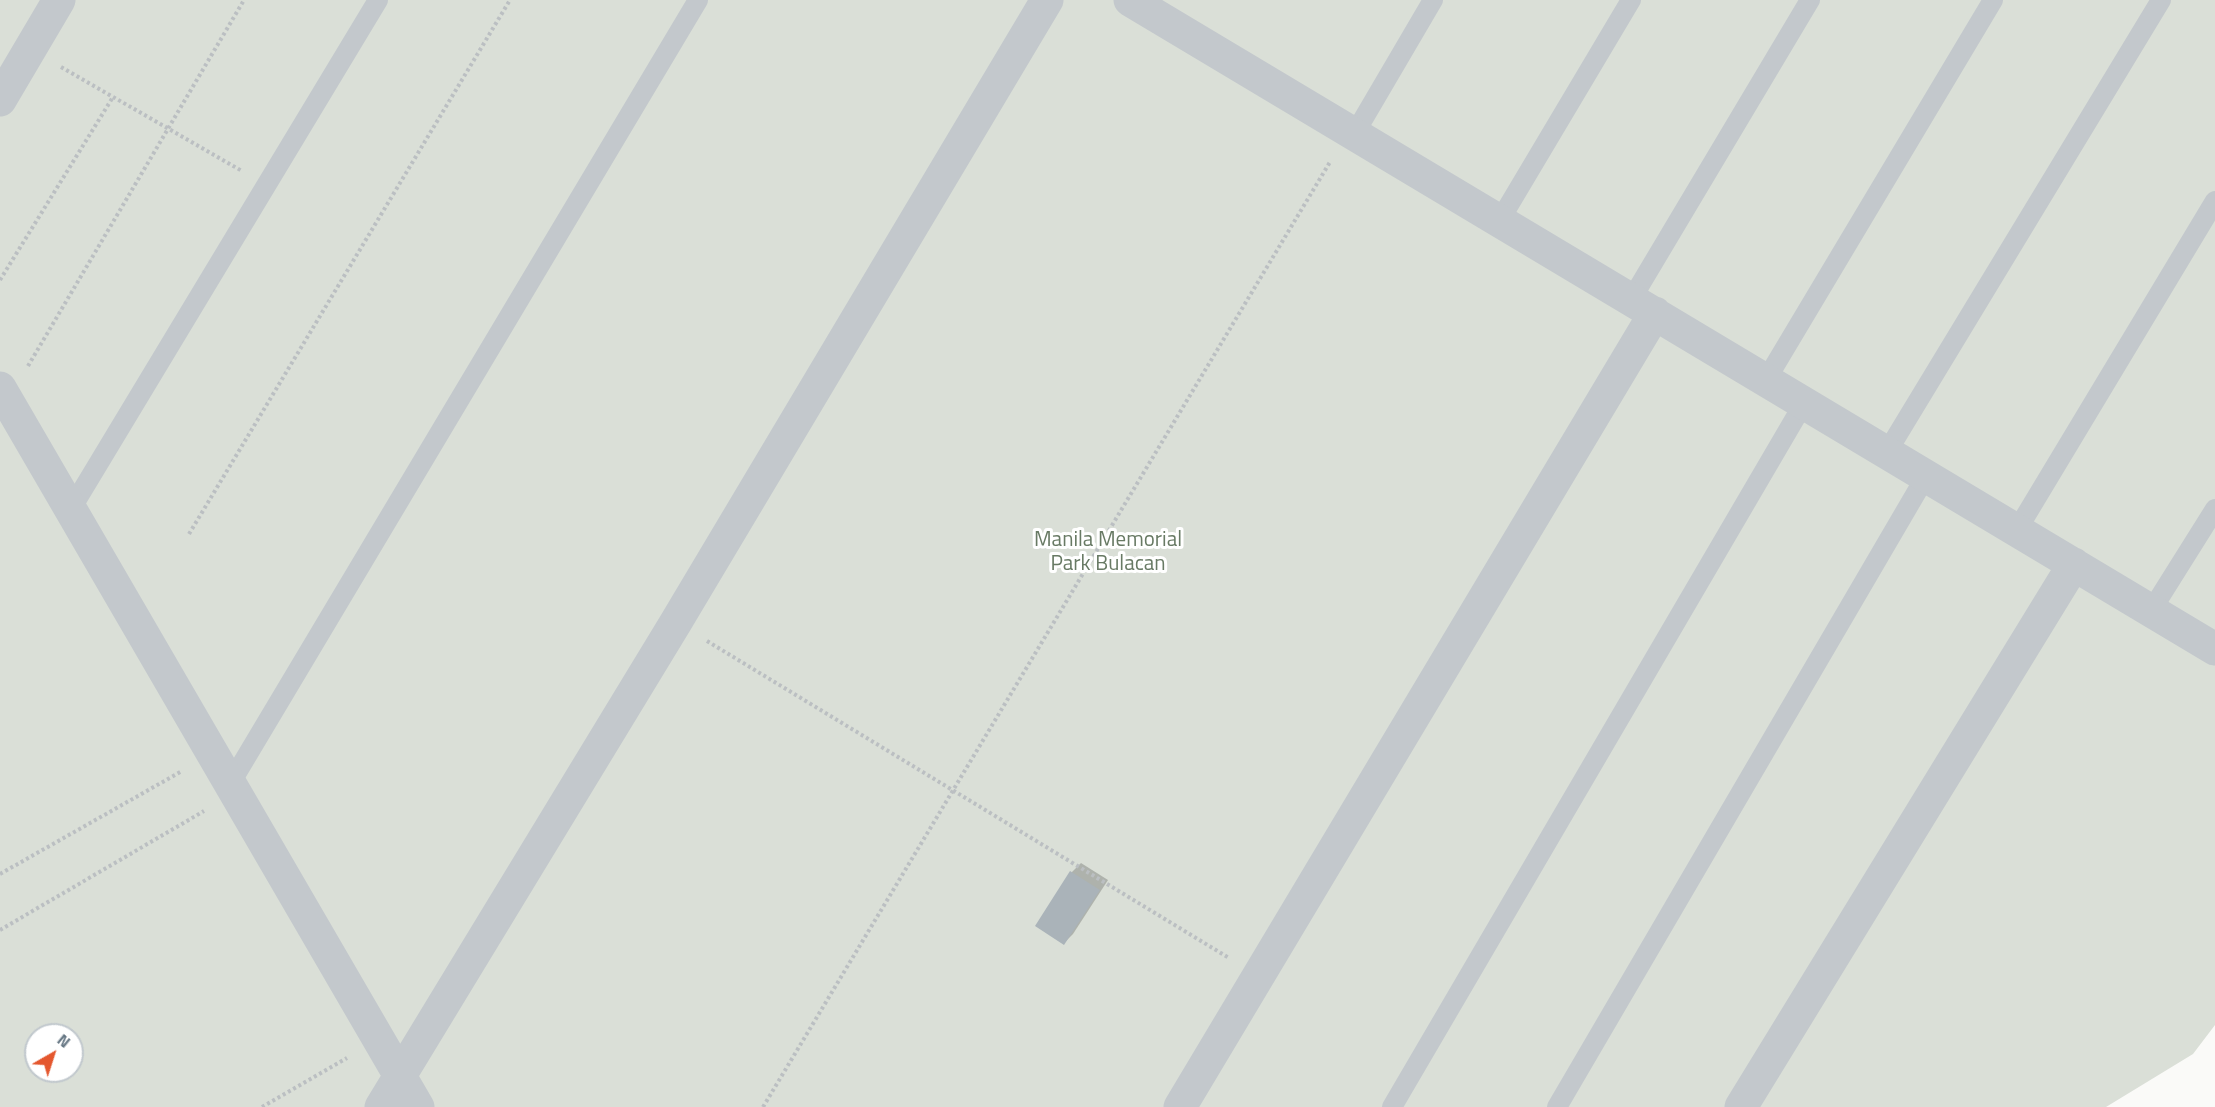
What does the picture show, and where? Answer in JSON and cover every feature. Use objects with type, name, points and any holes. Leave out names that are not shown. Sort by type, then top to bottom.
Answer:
[{"type":"street","points":[[0,100],[58,0]]},
{"type":"street","points":[[381,1107],[676,622],[1047,0]]},
{"type":"street","points":[[1130,0],[2215,649]]},
{"type":"street","points":[[1180,1107],[1643,306]]},
{"type":"street","points":[[4,394],[418,1107]]},
{"type":"street","points":[[1741,1107],[2074,564]]},
{"type":"lane","points":[[70,509],[378,0]]},
{"type":"lane","points":[[232,789],[698,0]]},
{"type":"lane","points":[[1352,132],[1433,0]]},
{"type":"lane","points":[[1500,220],[1631,0]]},
{"type":"lane","points":[[1643,306],[1810,0]]},
{"type":"lane","points":[[1766,380],[1993,0]]},
{"type":"lane","points":[[1887,452],[2161,0]]},
{"type":"lane","points":[[2016,530],[2215,201]]},
{"type":"lane","points":[[1392,1107],[1804,403]]},
{"type":"lane","points":[[1557,1107],[1926,476]]},
{"type":"lane","points":[[2151,611],[2215,509]]},
{"type":"path","points":[[4,394],[168,129],[244,0]]},
{"type":"path","points":[[189,534],[510,0]]},
{"type":"path","points":[[29,48],[267,184]]},
{"type":"path","points":[[0,280],[113,97]]},
{"type":"path","points":[[763,1107],[1352,132]]},
{"type":"path","points":[[676,622],[1258,975]]},
{"type":"path","points":[[0,874],[212,754]]},
{"type":"path","points":[[0,930],[232,789]]},
{"type":"path","points":[[262,1107],[378,1040]]},
{"type":"green space","name":"Manila Memorial Park Bulacan","points":[[0,0],[2215,0],[2215,1025],[2193,1054],[2106,1107],[0,1107]]},
{"type":"building","points":[[1070,871],[1100,890],[1064,945],[1035,926]]}]
